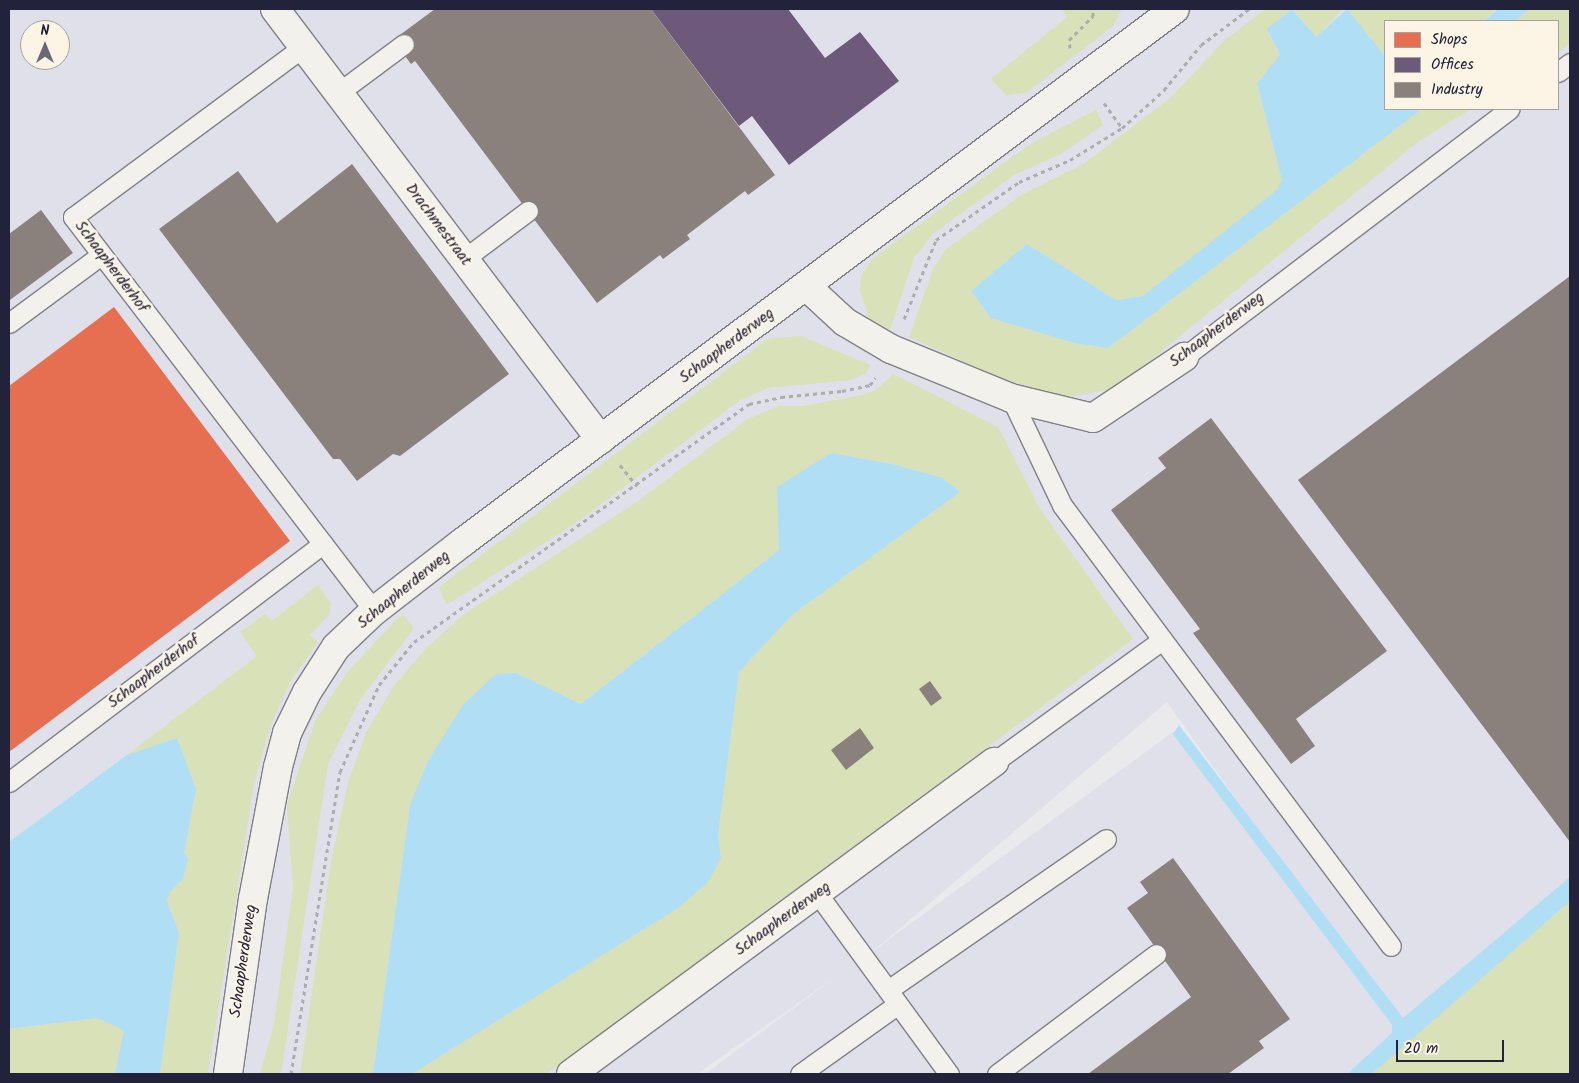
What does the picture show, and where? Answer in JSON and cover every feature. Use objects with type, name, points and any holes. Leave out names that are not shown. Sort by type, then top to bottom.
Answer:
[{"type":"street","name":"Drachmestraat","points":[[274,9],[602,440]]},
{"type":"street","name":"Schaapherderweg","points":[[228,1074],[253,899],[287,733],[307,692],[336,647],[374,611],[1175,9]]},
{"type":"street","name":"Schaapherderweg","points":[[806,286],[844,322],[891,349],[1011,398],[1093,418],[1184,357]]},
{"type":"street","name":"Schaapherderweg","points":[[571,1074],[994,762]]},
{"type":"lane","points":[[338,93],[404,44]]},
{"type":"lane","name":"Schaapherderhof","points":[[303,47],[74,217],[101,255],[374,611]]},
{"type":"lane","points":[[1559,71],[1570,63]]},
{"type":"lane","name":"Schaapherderweg","points":[[1184,357],[1508,110]]},
{"type":"lane","points":[[464,259],[528,211]]},
{"type":"lane","points":[[9,324],[101,255]]},
{"type":"lane","points":[[1011,398],[1062,505],[1391,946]]},
{"type":"lane","name":"Schaapherderhof","points":[[9,782],[323,544]]},
{"type":"lane","points":[[994,762],[1162,640]]},
{"type":"lane","points":[[800,1074],[893,997],[1106,839]]},
{"type":"lane","points":[[817,893],[949,1074]]},
{"type":"lane","points":[[997,1074],[1156,954]]},
{"type":"path","points":[[291,1074],[340,772],[379,685],[414,642],[749,404],[870,385],[882,370],[936,240],[1019,182],[1070,160],[1122,128],[1164,90],[1201,45],[1249,9]]},
{"type":"shaded area","points":[[9,9],[1570,9],[1570,1041],[1432,1074],[1167,702],[873,951],[1173,732],[1392,1025],[1392,1033],[1347,1074],[705,1074],[837,976],[697,1074],[88,1074],[9,953]]},
{"type":"green space","points":[[1062,9],[1122,9],[1113,26],[1026,93],[1006,95],[991,79],[1067,17]]},
{"type":"green space","points":[[1266,9],[1292,9],[1267,29],[1280,55],[1257,83],[1282,180],[1279,189],[1143,296],[1116,300],[1027,244],[971,291],[991,318],[1074,343],[1108,348],[1421,110],[1469,110],[1419,141],[1115,389],[1049,400],[909,337],[933,269],[946,249],[1021,195],[1085,163],[1170,98],[1227,38]]},
{"type":"green space","points":[[1293,9],[1343,9],[1316,37]]},
{"type":"green space","points":[[1347,9],[1496,9],[1484,20],[1384,20],[1384,55]]},
{"type":"green space","points":[[1530,9],[1570,9],[1570,43],[1559,52],[1559,20],[1516,20]]},
{"type":"green space","points":[[1096,110],[1103,125],[1059,155],[1014,175],[933,234],[914,258],[890,330],[869,318],[860,291],[861,277],[872,259],[1030,144]]},
{"type":"green space","points":[[801,336],[870,365],[866,373],[851,380],[768,388],[739,401],[576,523],[446,605],[439,587],[769,338]]},
{"type":"green space","points":[[893,374],[998,427],[1040,509],[1133,639],[546,1074],[412,1074],[678,908],[721,858],[718,835],[739,672],[792,615],[960,492],[942,478],[892,464],[831,453],[777,487],[779,550],[581,704],[516,673],[410,805],[373,1074],[300,1074],[331,862],[348,782],[366,733],[393,687],[426,648],[463,615],[634,504],[748,419],[778,406],[803,406],[863,395],[877,389]]},
{"type":"green space","points":[[318,585],[331,603],[329,615],[310,635],[318,642],[292,679],[271,724],[254,784],[208,1074],[160,1074],[179,933],[167,901],[169,893],[183,879],[188,859],[184,853],[196,789],[177,738],[127,755],[257,656],[240,632],[265,614],[272,621]]},
{"type":"green space","points":[[402,614],[414,628],[360,700],[328,764],[281,1074],[260,1074],[274,1024],[293,888],[287,805],[315,721],[349,670]]},
{"type":"green space","points":[[1570,901],[1570,1074],[1372,1074],[1419,1032]]},
{"type":"green space","points":[[97,1018],[125,1030],[115,1074],[9,1074],[9,1029]]},
{"type":"water","points":[[1292,9],[1316,37],[1347,9],[1384,55],[1384,110],[1421,110],[1108,348],[1074,343],[991,318],[971,291],[1027,244],[1116,300],[1143,296],[1278,189],[1282,180],[1257,83],[1280,55],[1267,29]]},
{"type":"water","points":[[1498,9],[1530,9],[1516,20],[1485,20]]},
{"type":"water","points":[[831,453],[892,464],[943,478],[960,492],[792,615],[739,672],[718,835],[721,858],[708,882],[678,908],[412,1074],[373,1074],[410,805],[428,761],[463,705],[496,674],[516,673],[581,704],[779,550],[777,487]]},
{"type":"water","points":[[1179,725],[1403,1018],[1570,877],[1570,901],[1372,1074],[1347,1074],[1392,1033],[1392,1025],[1173,734]]},
{"type":"water","points":[[177,738],[196,789],[184,853],[188,859],[183,879],[169,893],[167,901],[179,933],[160,1074],[115,1074],[124,1030],[97,1018],[9,1029],[9,842],[127,755]]},
{"type":"building: Shops","points":[[114,307],[290,541],[9,752],[9,386]]},
{"type":"building: Offices","points":[[651,9],[788,9],[825,58],[860,32],[899,81],[789,165],[752,116],[739,126]]},
{"type":"building: Industry","points":[[435,9],[651,9],[775,175],[748,195],[745,191],[687,235],[690,239],[663,259],[660,255],[597,303],[415,61],[411,64],[393,40]]},
{"type":"building: Industry","points":[[352,164],[509,374],[400,456],[393,454],[357,481],[340,459],[333,459],[159,229],[238,171],[277,223]]},
{"type":"building: Industry","points":[[41,210],[73,253],[10,300],[9,234]]},
{"type":"building: Industry","points":[[1570,276],[1570,842],[1298,480]]},
{"type":"building: Industry","points":[[1211,418],[1387,651],[1296,719],[1315,746],[1291,764],[1193,633],[1200,629],[1111,510],[1166,468],[1158,458]]},
{"type":"building: Industry","points":[[930,681],[942,698],[931,706],[919,689]]},
{"type":"building: Industry","points":[[860,728],[874,748],[846,770],[831,750]]},
{"type":"building: Industry","points":[[1173,858],[1290,1019],[1259,1041],[1264,1048],[1228,1074],[1088,1074],[1191,997],[1127,908],[1148,893],[1140,882]]}]
